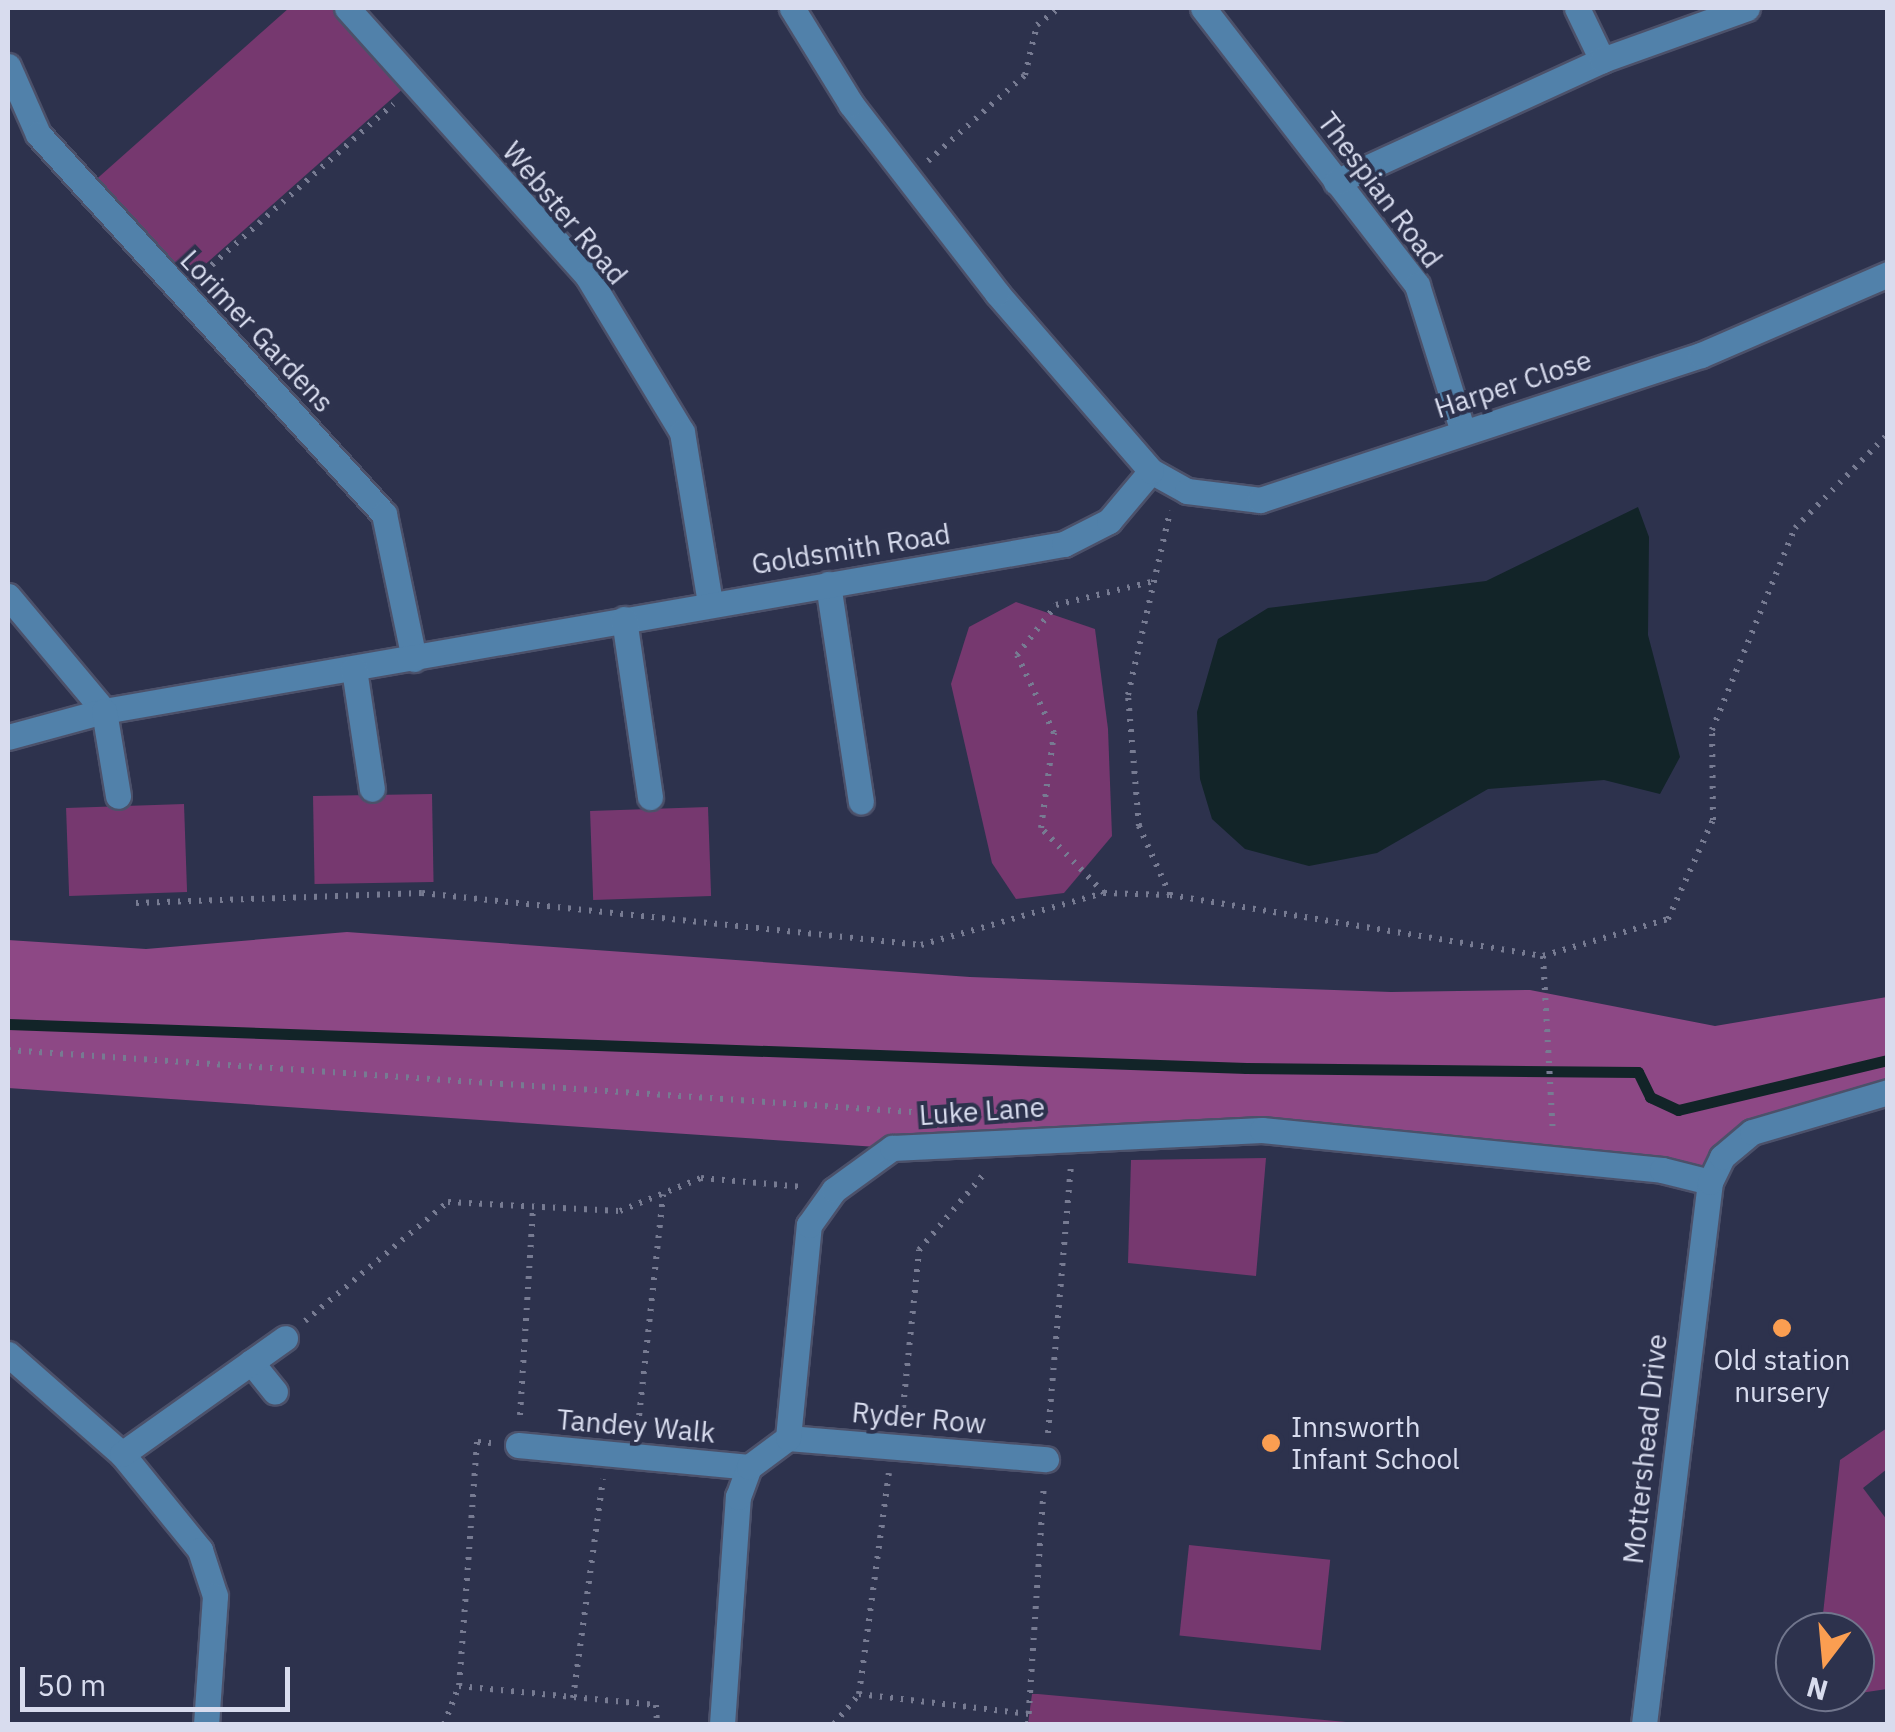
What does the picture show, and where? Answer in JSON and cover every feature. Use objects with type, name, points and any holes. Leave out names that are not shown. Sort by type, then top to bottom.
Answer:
[{"type":"street","name":"Webster Road","points":[[347,8],[588,278],[682,432],[710,603]]},
{"type":"street","points":[[792,8],[850,104],[1150,471]]},
{"type":"street","name":"Thespian Road","points":[[1203,8],[1417,285],[1464,432]]},
{"type":"street","points":[[1577,8],[1602,60]]},
{"type":"street","points":[[1336,182],[1602,60],[1747,8]]},
{"type":"street","name":"Lorimer Gardens","points":[[8,66],[38,134],[384,514],[414,659]]},
{"type":"street","name":"Harper Close","points":[[1150,471],[1187,491],[1260,500],[1701,354],[1888,274]]},
{"type":"street","name":"Goldsmith Road","points":[[8,736],[104,710],[1064,544],[1110,521],[1150,471]]},
{"type":"street","points":[[828,584],[861,802]]},
{"type":"street","points":[[8,596],[104,710],[118,796]]},
{"type":"street","points":[[624,619],[650,797]]},
{"type":"street","points":[[354,669],[372,788]]},
{"type":"street","points":[[1710,1182],[1722,1157],[1752,1132],[1888,1092]]},
{"type":"street","name":"Luke Lane","points":[[788,1438],[809,1226],[834,1190],[892,1148],[1016,1137],[1262,1130],[1662,1170],[1710,1182]]},
{"type":"street","name":"Mottershead Drive","points":[[1644,1724],[1710,1182]]},
{"type":"street","points":[[122,1454],[285,1338]]},
{"type":"street","points":[[8,1354],[122,1454],[200,1550],[215,1596],[206,1724]]},
{"type":"street","points":[[251,1362],[275,1392]]},
{"type":"street","points":[[722,1724],[738,1496],[749,1466],[788,1438]]},
{"type":"street","name":"Ryder Row","points":[[788,1438],[1046,1459]]},
{"type":"street","name":"Tandey Walk","points":[[518,1445],[749,1466]]},
{"type":"path","points":[[908,178],[1025,75],[1037,25],[1060,8]]},
{"type":"path","points":[[181,293],[414,85]]},
{"type":"path","points":[[136,904],[422,892],[921,945],[1104,892],[1170,895],[1543,956],[1668,920],[1714,820],[1712,730],[1795,528],[1888,434]]},
{"type":"path","points":[[1170,895],[1140,826],[1128,695],[1164,519],[1187,491]]},
{"type":"path","points":[[1104,892],[1041,828],[1054,733],[1018,655],[1056,606],[1151,582]]},
{"type":"path","points":[[1543,956],[1550,1098]]},
{"type":"path","points":[[8,1050],[934,1113]]},
{"type":"path","points":[[834,1724],[859,1694],[882,1494],[899,1447],[919,1250],[1016,1137]]},
{"type":"path","points":[[285,1338],[448,1202],[620,1211],[701,1178],[834,1190]]},
{"type":"path","points":[[635,1456],[663,1194]]},
{"type":"path","points":[[444,1724],[459,1686],[478,1442],[518,1445],[533,1206]]},
{"type":"path","points":[[572,1698],[606,1453]]},
{"type":"path","points":[[459,1686],[656,1705],[657,1724]]},
{"type":"path","points":[[859,1694],[1030,1714]]},
{"type":"shaded area","points":[[289,8],[333,8],[405,87],[182,285],[91,184]]},
{"type":"shaded area","points":[[1638,507],[1649,537],[1648,635],[1680,757],[1660,794],[1604,780],[1488,789],[1377,853],[1309,866],[1245,849],[1212,819],[1200,779],[1197,712],[1218,639],[1268,608],[1486,581]]},
{"type":"shaded area","points":[[1016,602],[1095,629],[1108,729],[1112,836],[1064,893],[1016,899],[992,863],[951,684],[969,627]]},
{"type":"shaded area","points":[[432,794],[434,882],[315,884],[313,796]]},
{"type":"shaded area","points":[[184,804],[187,892],[69,896],[66,808]]},
{"type":"shaded area","points":[[708,807],[711,896],[593,900],[590,811]]},
{"type":"shaded area","points":[[347,932],[970,977],[1391,992],[1530,990],[1715,1026],[1887,997],[1887,1092],[1752,1132],[1710,1182],[1262,1130],[892,1148],[8,1088],[8,940],[146,949]]},
{"type":"shaded area","points":[[1266,1158],[1256,1276],[1128,1263],[1131,1160]]},
{"type":"shaded area","points":[[1887,1428],[1887,1469],[1863,1488],[1887,1520],[1887,1689],[1875,1691],[1875,1612],[1823,1612],[1840,1460]]},
{"type":"shaded area","points":[[1189,1545],[1330,1560],[1321,1650],[1179,1636]]},
{"type":"shaded area","points":[[1032,1694],[1038,1694],[1368,1724],[1028,1724]]},
{"type":"waterway","points":[[8,1024],[1246,1068],[1638,1072],[1650,1097],[1678,1110],[1888,1060]]},
{"type":"place","name":"Old station nursery","points":[[1782,1328]]},
{"type":"place","name":"Innsworth Infant School","points":[[1271,1443]]}]
